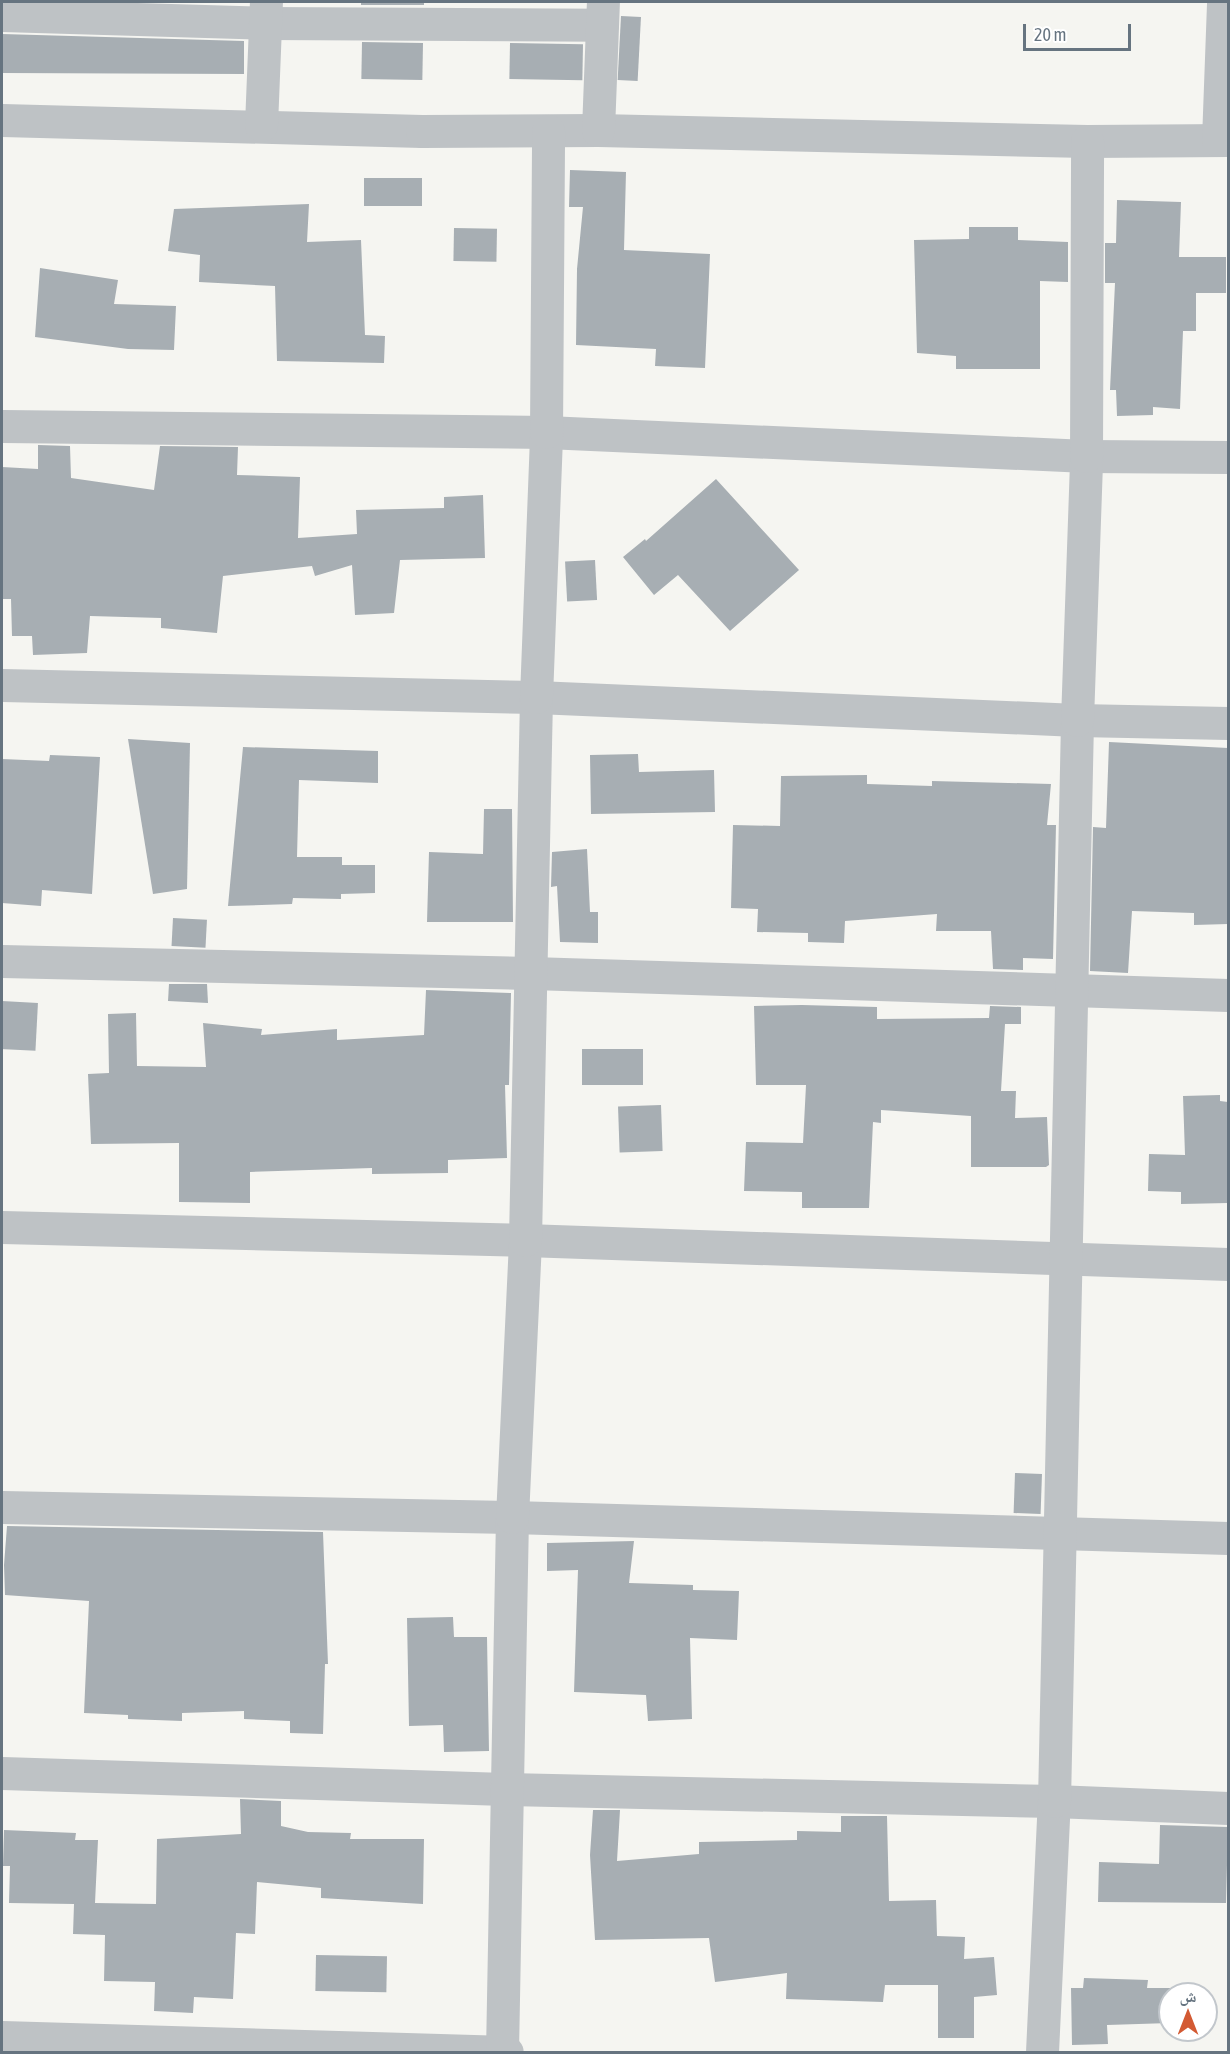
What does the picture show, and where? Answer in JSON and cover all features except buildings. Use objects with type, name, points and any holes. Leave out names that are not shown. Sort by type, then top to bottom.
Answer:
[{"type":"street","points":[[2,120],[423,131],[598,130],[1087,141],[1223,140],[1223,2]]},
{"type":"street","points":[[261,125],[266,12]]},
{"type":"street","points":[[2,15],[266,12],[603,14],[598,130]]},
{"type":"street","points":[[502,2052],[512,1517],[525,1240],[536,697],[546,432],[548,132]]},
{"type":"street","points":[[1042,2052],[1054,1801],[1077,720],[1086,456],[1087,141]]},
{"type":"street","points":[[2,426],[546,432],[1086,456],[1228,458]]},
{"type":"street","points":[[2,686],[536,697],[1077,720],[1228,723]]},
{"type":"street","points":[[2,961],[531,973],[1228,995]]},
{"type":"street","points":[[2,1227],[525,1240],[1228,1264]]},
{"type":"street","points":[[2,1507],[512,1517],[1228,1538]]},
{"type":"street","points":[[2,1773],[506,1790],[1054,1801],[1228,1808]]},
{"type":"street","points":[[2,2037],[507,2052]]}]
